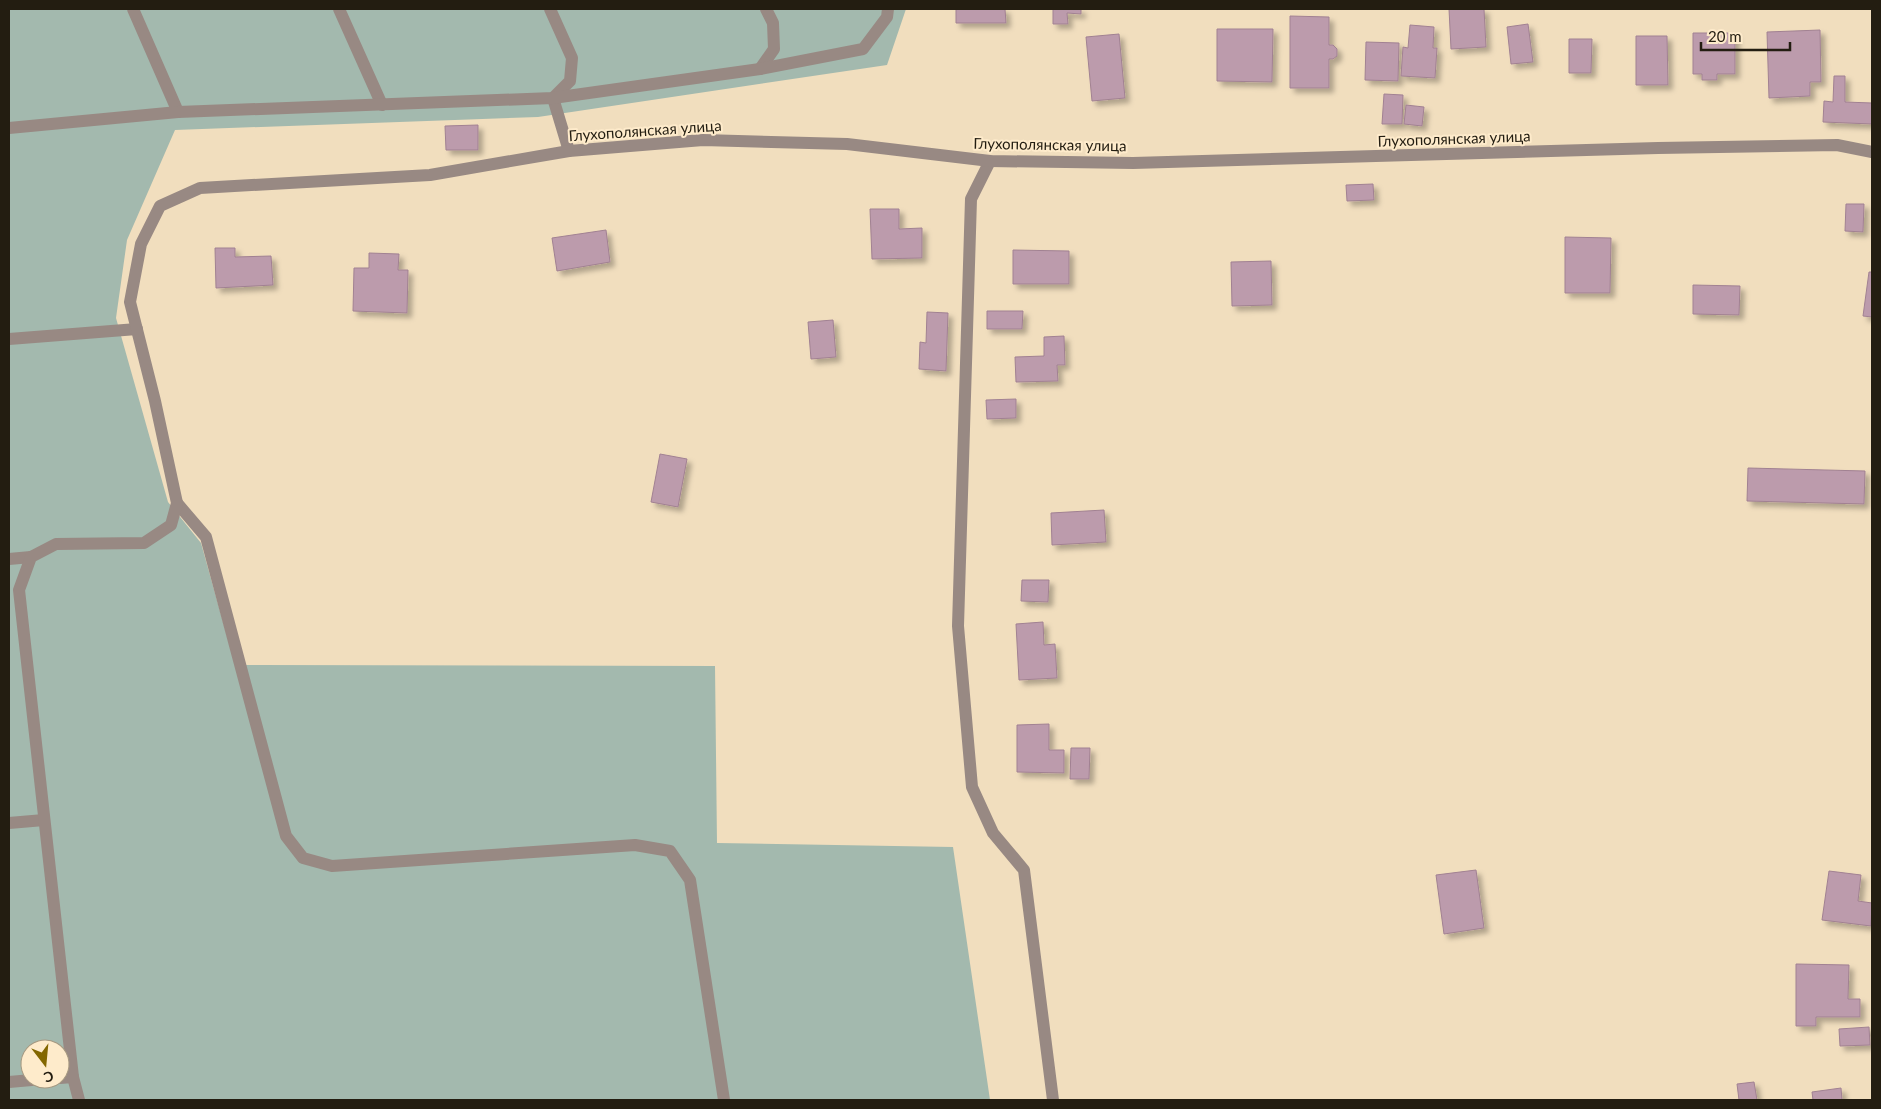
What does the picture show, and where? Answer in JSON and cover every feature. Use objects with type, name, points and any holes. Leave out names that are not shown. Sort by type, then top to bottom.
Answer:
[{"type":"street","points":[[133,9],[178,112]]},
{"type":"street","points":[[339,9],[382,105]]},
{"type":"street","points":[[550,9],[572,58],[570,81],[553,98]]},
{"type":"street","points":[[760,69],[774,49],[772,23],[766,9]]},
{"type":"street","points":[[9,128],[178,112],[553,98],[760,69],[863,49],[887,17],[888,9]]},
{"type":"street","points":[[553,98],[569,151]]},
{"type":"street","name":"Глухополянская улица","points":[[137,329],[130,302],[141,244],[160,206],[200,188],[430,175],[569,151],[703,140],[847,144],[990,161],[1133,163],[1837,145],[1872,152]]},
{"type":"street","points":[[990,161],[971,199],[958,626],[972,787],[993,833],[1024,870],[1053,1100]]},
{"type":"street","points":[[9,339],[137,329],[177,503],[171,525],[144,543],[56,544],[31,557],[9,559]]},
{"type":"street","points":[[177,503],[206,537],[286,836],[303,858],[332,866],[635,845],[670,851],[690,880],[722,1098]]},
{"type":"street","points":[[31,557],[19,590],[44,820],[63,1039]]},
{"type":"street","points":[[9,823],[44,820]]},
{"type":"street","points":[[70,1084],[79,1100]]},
{"type":"green space","points":[[9,9],[906,9],[887,65],[538,117],[175,130],[127,240],[116,318],[168,502],[201,543],[235,665],[715,666],[717,843],[953,847],[990,1100],[9,1100]]},
{"type":"building","points":[[956,9],[1005,9],[1006,23],[956,23]]},
{"type":"building","points":[[1053,9],[1081,9],[1081,14],[1067,13],[1068,24],[1053,24]]},
{"type":"building","points":[[1449,9],[1484,9],[1486,47],[1451,49]]},
{"type":"building","points":[[1290,16],[1329,17],[1329,45],[1333,45],[1337,49],[1337,56],[1329,59],[1329,88],[1290,88]]},
{"type":"building","points":[[1528,24],[1533,62],[1511,64],[1507,27]]},
{"type":"building","points":[[1410,25],[1434,27],[1433,48],[1437,48],[1435,78],[1401,76],[1403,47],[1408,48]]},
{"type":"building","points":[[1217,29],[1273,29],[1272,82],[1217,81]]},
{"type":"building","points":[[1820,30],[1821,82],[1810,82],[1810,96],[1769,98],[1767,32]]},
{"type":"building","points":[[1693,33],[1735,33],[1735,74],[1717,74],[1717,80],[1702,80],[1702,74],[1693,74]]},
{"type":"building","points":[[1119,34],[1125,98],[1092,101],[1086,37]]},
{"type":"building","points":[[1636,36],[1667,36],[1668,85],[1636,85]]},
{"type":"building","points":[[1569,39],[1592,39],[1591,73],[1569,73]]},
{"type":"building","points":[[1366,42],[1399,43],[1398,81],[1365,80]]},
{"type":"building","points":[[1834,76],[1845,76],[1845,102],[1872,103],[1872,124],[1823,122],[1824,101],[1833,102]]},
{"type":"building","points":[[1384,94],[1403,95],[1402,124],[1382,124]]},
{"type":"building","points":[[1406,105],[1424,107],[1422,126],[1404,124]]},
{"type":"building","points":[[478,125],[478,150],[446,150],[445,126]]},
{"type":"building","points":[[1373,184],[1374,200],[1347,201],[1346,185]]},
{"type":"building","points":[[1846,204],[1864,204],[1863,232],[1845,231]]},
{"type":"building","points":[[870,209],[899,209],[899,229],[922,228],[922,258],[872,259]]},
{"type":"building","points":[[606,230],[610,262],[557,271],[552,238]]},
{"type":"building","points":[[1565,237],[1611,238],[1610,293],[1565,293]]},
{"type":"building","points":[[215,248],[235,248],[235,257],[271,256],[273,285],[216,288]]},
{"type":"building","points":[[1013,250],[1069,251],[1069,284],[1013,284]]},
{"type":"building","points":[[369,253],[399,254],[398,270],[408,270],[407,313],[353,311],[354,268],[369,268]]},
{"type":"building","points":[[1271,261],[1272,305],[1232,306],[1231,262]]},
{"type":"building","points":[[1869,272],[1872,272],[1872,317],[1863,316]]},
{"type":"building","points":[[1693,285],[1740,286],[1739,315],[1693,314]]},
{"type":"building","points":[[987,311],[1023,311],[1022,329],[987,329]]},
{"type":"building","points":[[927,312],[948,313],[946,371],[919,369],[920,342],[926,343]]},
{"type":"building","points":[[833,320],[836,357],[811,359],[808,322]]},
{"type":"building","points":[[1064,336],[1065,365],[1057,365],[1058,381],[1016,382],[1015,357],[1044,356],[1044,337]]},
{"type":"building","points":[[1016,399],[1016,418],[987,419],[986,400]]},
{"type":"building","points":[[660,454],[687,459],[678,507],[651,502]]},
{"type":"building","points":[[1748,468],[1865,471],[1864,504],[1747,501]]},
{"type":"building","points":[[1104,510],[1106,542],[1052,545],[1051,513]]},
{"type":"building","points":[[1022,580],[1049,580],[1048,602],[1021,601]]},
{"type":"building","points":[[1043,622],[1044,645],[1055,644],[1057,678],[1019,680],[1016,624]]},
{"type":"building","points":[[1049,724],[1049,750],[1064,750],[1064,773],[1017,772],[1017,725]]},
{"type":"building","points":[[1071,748],[1090,748],[1089,779],[1070,779]]},
{"type":"building","points":[[1476,870],[1484,928],[1444,934],[1436,875]]},
{"type":"building","points":[[1829,871],[1861,875],[1858,901],[1872,903],[1871,926],[1822,920]]},
{"type":"building","points":[[1796,964],[1849,965],[1848,999],[1860,999],[1860,1017],[1816,1017],[1816,1026],[1796,1026]]},
{"type":"building","points":[[1869,1027],[1870,1045],[1840,1046],[1839,1029]]},
{"type":"building","points":[[1754,1082],[1757,1100],[1739,1100],[1737,1084]]},
{"type":"building","points":[[1841,1088],[1842,1100],[1813,1100],[1812,1092]]}]
